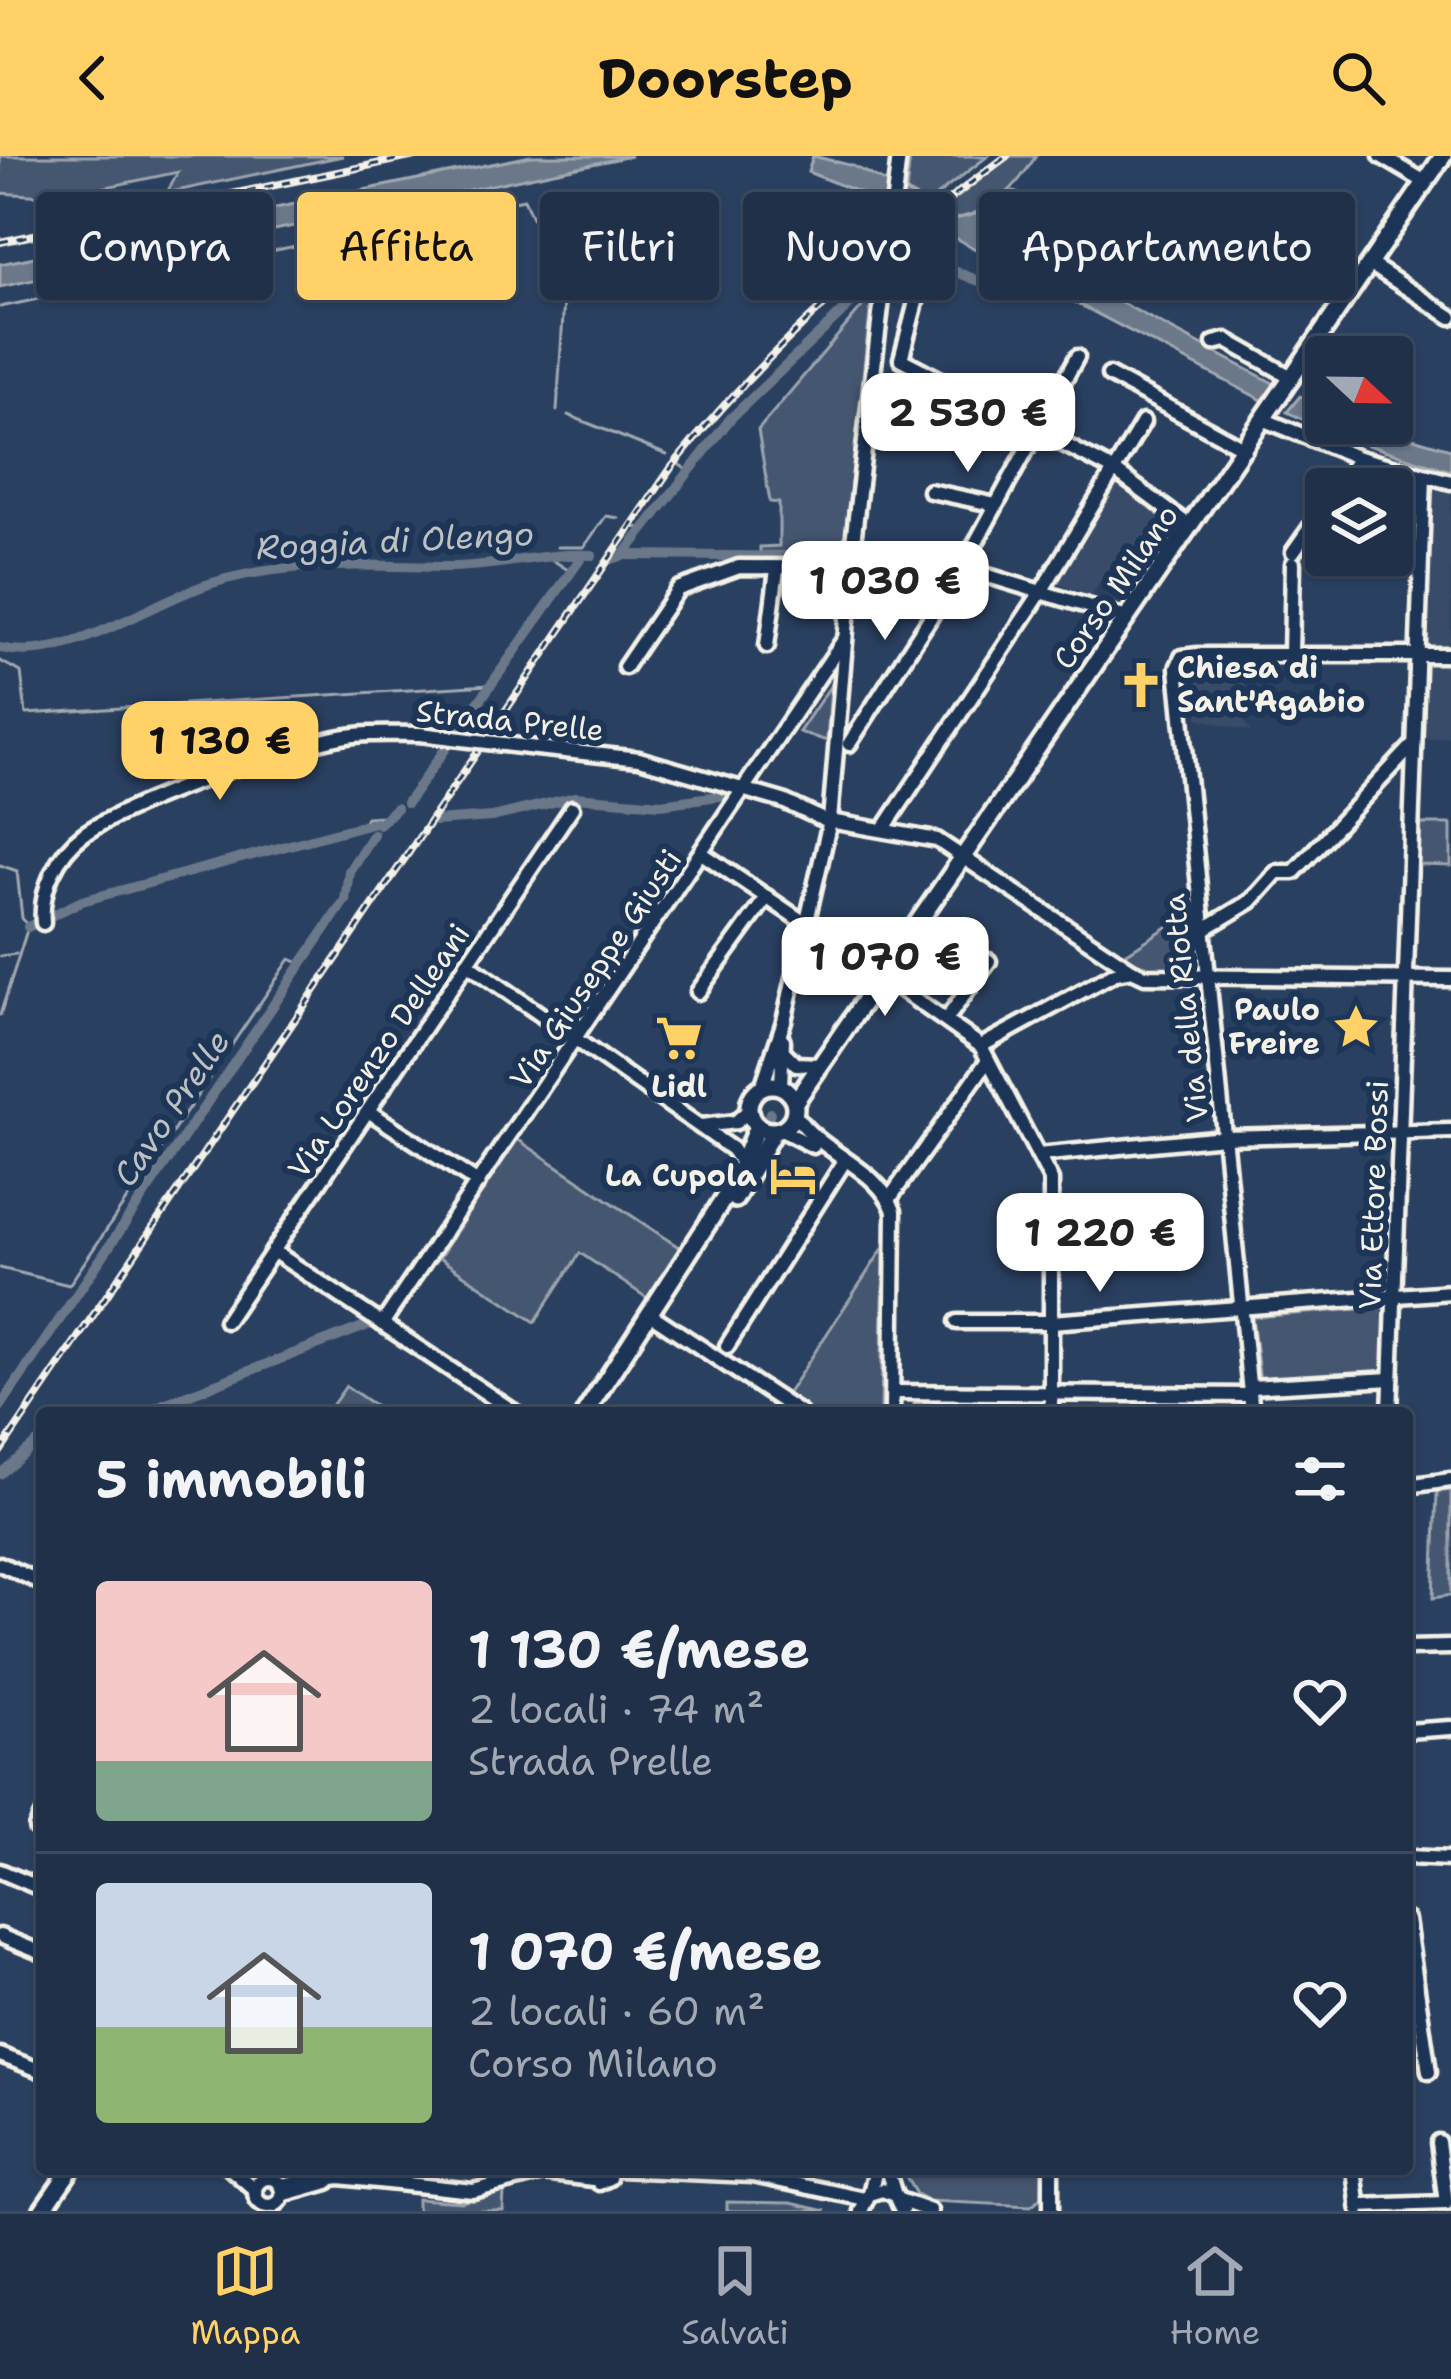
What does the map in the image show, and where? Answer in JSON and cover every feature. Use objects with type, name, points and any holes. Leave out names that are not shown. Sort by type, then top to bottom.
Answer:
[{"type":"main road","name":"Corso Milano","points":[[756,1124],[795,1109],[1443,156]]},
{"type":"main road","name":"Corso Milano","points":[[779,1078],[818,1065],[834,1049]]},
{"type":"main road","points":[[626,1353],[656,1318],[756,1148],[762,1087],[779,1078],[795,1109]]},
{"type":"main road","points":[[656,1318],[742,1164],[756,1148]]},
{"type":"main road","points":[[589,1407],[734,1183]]},
{"type":"main road","points":[[42,2211],[67,2175]]},
{"type":"street","points":[[779,1078],[784,1021],[830,821],[852,558],[899,156]]},
{"type":"street","points":[[1381,156],[1426,182]]},
{"type":"street","points":[[1370,265],[1451,317]]},
{"type":"street","points":[[916,300],[901,358],[1115,472],[1192,527]]},
{"type":"street","points":[[1214,344],[1226,340],[1292,381]]},
{"type":"street","points":[[849,744],[962,568],[1077,357]]},
{"type":"street","points":[[1109,375],[1245,449]]},
{"type":"street","points":[[1269,414],[1358,458],[1451,482]]},
{"type":"street","points":[[884,830],[1042,592],[1143,422]]},
{"type":"street","points":[[1351,468],[1358,458]]},
{"type":"street","name":"Via Ettore Bossi","points":[[1390,1407],[1424,476]]},
{"type":"street","points":[[930,491],[996,505]]},
{"type":"street","points":[[1305,539],[1293,558],[1292,655],[1451,655]]},
{"type":"street","points":[[625,667],[677,589],[738,560],[777,569],[852,558],[962,568],[1127,618]]},
{"type":"street","points":[[767,646],[777,569]]},
{"type":"street","name":"Via Giuseppe Giusti","points":[[382,1324],[845,638]]},
{"type":"street","name":"Via della Riotta","points":[[1251,1407],[1204,976],[1177,668],[1182,657],[1292,655]]},
{"type":"street","name":"Strada Prelle","points":[[43,920],[44,892],[61,858],[83,835],[119,815],[331,739],[420,734],[639,759],[830,821],[937,840],[1132,970]]},
{"type":"street","points":[[1201,932],[1252,901],[1277,872],[1294,872],[1414,744]]},
{"type":"street","name":"Via Lorenzo Delleani","points":[[226,1321],[572,808]]},
{"type":"street","points":[[703,854],[806,924]]},
{"type":"street","points":[[698,992],[766,897]]},
{"type":"street","points":[[946,1020],[989,961]]},
{"type":"street","points":[[467,963],[702,1127],[732,1149],[742,1164]]},
{"type":"street","points":[[980,1045],[1115,973],[1132,970],[1144,976],[1451,979]]},
{"type":"street","points":[[882,976],[980,1045],[1051,1180],[1051,1407]]},
{"type":"street","points":[[779,1078],[784,1021]]},
{"type":"street","points":[[783,1048],[796,1064],[818,1065]]},
{"type":"street","points":[[890,1198],[988,1060]]},
{"type":"street","points":[[795,1109],[825,1150]]},
{"type":"street","points":[[368,1111],[478,1183]]},
{"type":"street","points":[[702,1127],[756,1124],[825,1150],[884,1187],[895,1238],[892,1407]]},
{"type":"street","points":[[1037,1155],[1224,1137],[1451,1131]]},
{"type":"street","points":[[727,1346],[844,1162]]},
{"type":"street","points":[[273,1251],[507,1407]]},
{"type":"street","points":[[957,1322],[1051,1322],[1451,1292]]},
{"type":"street","points":[[656,1318],[791,1407]]},
{"type":"street","points":[[893,1392],[1250,1391],[1391,1379]]},
{"type":"street","points":[[1413,1485],[1451,1480]]},
{"type":"street","points":[[0,1564],[36,1580]]},
{"type":"street","points":[[1413,1648],[1451,1646]]},
{"type":"street","points":[[1413,1731],[1451,1728]]},
{"type":"street","points":[[1413,1858],[1451,1858]]},
{"type":"street","points":[[0,1871],[36,1886]]},
{"type":"street","points":[[0,1936],[36,1951]]},
{"type":"street","points":[[1413,1961],[1429,2072]]},
{"type":"street","points":[[0,2055],[36,2070]]},
{"type":"street","points":[[1355,2175],[1358,2208],[1446,2203],[1438,2141]]},
{"type":"street","points":[[301,2175],[307,2179]]},
{"type":"street","points":[[273,2181],[340,2177],[473,2191],[512,2177],[548,2175]]},
{"type":"street","points":[[753,2175],[863,2204]]},
{"type":"street","points":[[863,2204],[874,2175]]},
{"type":"street","points":[[1051,2175],[1051,2211]]},
{"type":"street","points":[[273,2181],[340,2177]]},
{"type":"street","points":[[863,2204],[882,2190],[898,2202],[930,2211]]},
{"type":"shaded area","points":[[0,156],[343,156],[172,192],[168,192],[178,172],[83,192],[0,193]]},
{"type":"shaded area","points":[[531,156],[631,156],[458,192],[354,192]]},
{"type":"shaded area","points":[[813,156],[853,166],[904,192],[858,192],[808,172]]},
{"type":"shaded area","points":[[910,156],[988,156],[941,192],[906,192]]},
{"type":"shaded area","points":[[1010,156],[1036,156],[1007,192],[979,192],[979,211],[956,219],[955,199]]},
{"type":"shaded area","points":[[297,204],[297,225],[273,230],[273,208]]},
{"type":"shaded area","points":[[979,212],[979,251],[955,238],[955,218]]},
{"type":"shaded area","points":[[36,257],[36,280],[0,287],[0,264]]},
{"type":"shaded area","points":[[871,300],[843,556],[831,561],[831,552],[760,553],[760,547],[779,546],[779,503],[770,502],[758,430]]},
{"type":"shaded area","points":[[1071,300],[1116,300],[1275,384],[1264,401]]},
{"type":"shaded area","points":[[1300,396],[1305,398],[1305,420],[1287,412]]},
{"type":"shaded area","points":[[1413,438],[1451,449],[1451,471],[1364,444],[1413,444]]},
{"type":"shaded area","points":[[1116,485],[1179,528],[1162,552],[1133,557],[1121,549],[1091,596],[1056,583]]},
{"type":"shaded area","points":[[1432,489],[1451,493],[1451,646],[1427,643]]},
{"type":"shaded area","points":[[1198,663],[1245,663],[1245,723],[1251,732],[1198,718]]},
{"type":"shaded area","points":[[1426,663],[1451,663],[1451,736],[1423,739]]},
{"type":"shaded area","points":[[831,685],[827,741],[799,732]]},
{"type":"shaded area","points":[[1421,824],[1451,824],[1451,866],[1419,865]]},
{"type":"shaded area","points":[[1190,912],[1196,970],[1148,970],[1124,955]]},
{"type":"shaded area","points":[[517,1139],[683,1250],[650,1300],[580,1253],[535,1322],[439,1258]]},
{"type":"shaded area","points":[[884,1247],[881,1407],[802,1407],[786,1396]]},
{"type":"shaded area","points":[[1386,1307],[1385,1371],[1260,1382],[1252,1317]]},
{"type":"shaded area","points":[[346,1386],[377,1407],[331,1407]]},
{"type":"shaded area","points":[[914,1404],[1015,1405],[1015,1407]]},
{"type":"shaded area","points":[[1451,1490],[1451,1595],[1433,1598],[1437,1492]]},
{"type":"shaded area","points":[[905,2175],[1043,2175],[1042,2197],[1031,2206],[929,2201],[916,2194]]},
{"type":"shaded area","points":[[489,2191],[504,2192],[503,2211],[417,2211],[417,2199],[463,2202]]},
{"type":"shaded area","points":[[727,2202],[791,2203],[826,2211],[727,2211]]},
{"type":"waterway","points":[[0,307],[524,199],[549,258],[563,260],[566,268],[557,411]]},
{"type":"waterway","name":"Cavo Prelle","points":[[611,559],[623,556],[731,418],[876,280],[926,265],[979,280]]},
{"type":"waterway","points":[[568,415],[667,455]]},
{"type":"waterway","points":[[680,465],[687,470]]},
{"type":"waterway","points":[[557,547],[584,547],[606,516],[619,518]]},
{"type":"waterway","points":[[633,527],[643,528]]},
{"type":"waterway","name":"Roggia di Olengo","points":[[0,648],[24,651],[73,642],[190,591],[252,573],[316,566],[464,567],[592,555]]},
{"type":"waterway","name":"Roggia di Olengo","points":[[628,555],[820,557]]},
{"type":"waterway","points":[[548,557],[568,570]]},
{"type":"waterway","name":"Cavo Prelle","points":[[407,803],[581,558]]},
{"type":"waterway","points":[[0,661],[21,672],[26,714],[489,685]]},
{"type":"waterway","points":[[435,821],[492,817],[575,797],[661,804],[726,795]]},
{"type":"waterway","name":"Cavo Prelle","points":[[379,824],[396,808]]},
{"type":"waterway","points":[[362,824],[366,817],[384,816]]},
{"type":"waterway","points":[[28,927],[82,901],[375,822]]},
{"type":"waterway","name":"Cavo Prelle","points":[[0,1407],[345,900],[349,871],[373,834]]},
{"type":"waterway","points":[[0,865],[17,871],[22,918],[28,927],[0,1015]]},
{"type":"waterway","points":[[0,956],[16,954]]},
{"type":"waterway","points":[[0,1268],[69,1285],[290,959],[302,964]]},
{"type":"waterway","points":[[759,1138],[770,1113]]},
{"type":"waterway","points":[[156,1407],[368,1325]]},
{"type":"waterway","points":[[0,1474],[36,1444]]},
{"type":"railway","points":[[0,242],[415,156]]},
{"type":"railway","points":[[0,1452],[671,468],[747,381],[828,301],[1007,156]]},
{"type":"place","name":"Chiesa di Sant'Agabio","points":[[1141,685]]},
{"type":"place","name":"Paulo Freire","points":[[1356,1027]]},
{"type":"place","name":"Lidl","points":[[679,1038]]},
{"type":"place","name":"La Cupola","points":[[793,1176]]}]
